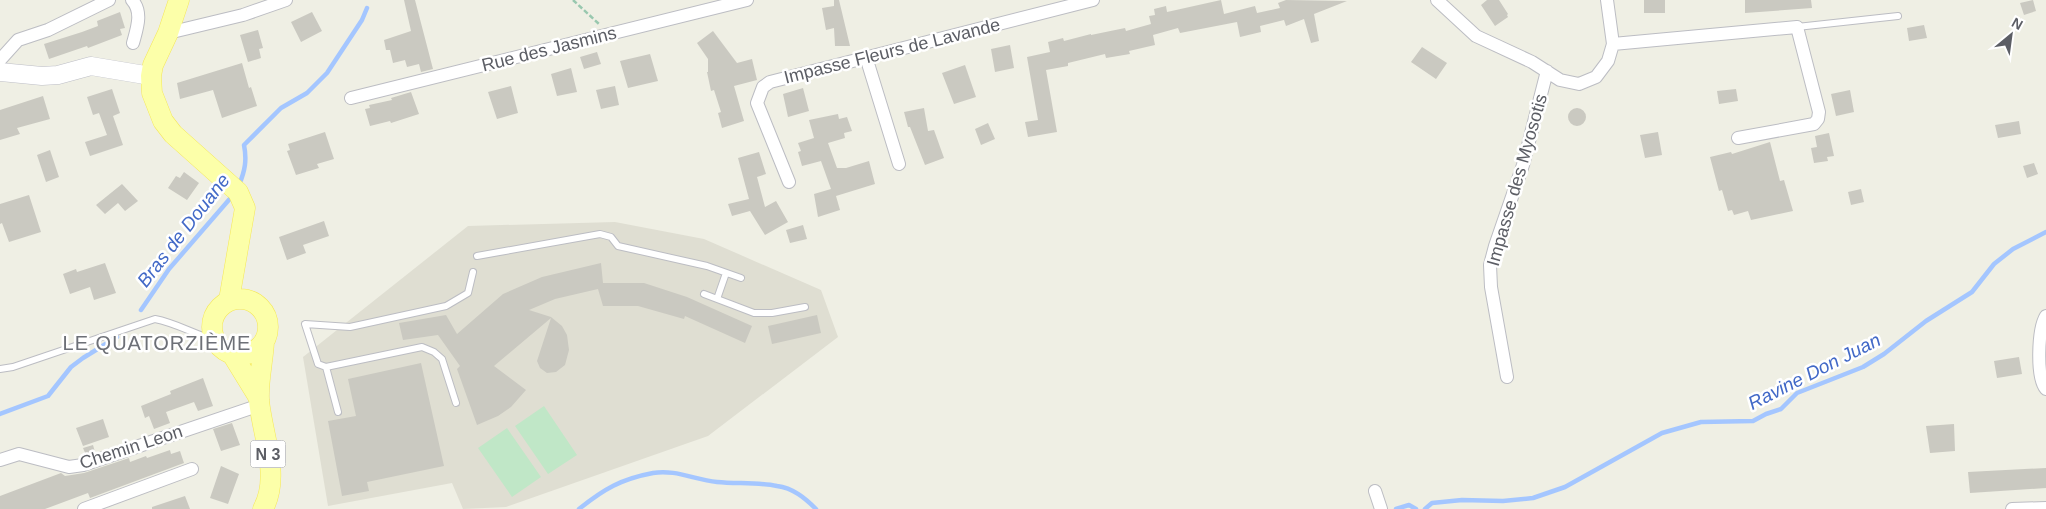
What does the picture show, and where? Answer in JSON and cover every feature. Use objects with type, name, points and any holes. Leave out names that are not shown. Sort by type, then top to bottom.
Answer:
[{"type":"main road","points":[[179,0],[150,76],[156,107],[163,121],[173,134],[226,179],[238,192],[245,208],[239,249],[238,300],[216,313],[212,322],[215,340]]},
{"type":"main road","points":[[0,72],[58,76],[92,66],[150,76]]},
{"type":"main road","name":"N 3","points":[[238,300],[258,304],[268,318],[269,326],[264,342],[260,402],[272,482],[268,501],[264,509]]},
{"type":"main road","name":"N 3","points":[[215,340],[232,354],[260,402]]},
{"type":"main road","points":[[232,354],[250,353],[264,342]]},
{"type":"street","points":[[0,60],[18,40],[48,30],[109,0]]},
{"type":"street","points":[[132,0],[138,7],[138,20],[133,43]]},
{"type":"street","points":[[168,33],[244,15],[286,0]]},
{"type":"street","name":"Rue des Jasmins","points":[[351,98],[747,0]]},
{"type":"street","name":"Impasse Fleurs de Lavande","points":[[789,182],[757,103],[763,87],[770,82],[1093,0]]},
{"type":"street","points":[[1437,0],[1458,22],[1476,36],[1532,62],[1560,80],[1578,84],[1596,77],[1608,62],[1613,44],[1607,0]]},
{"type":"street","points":[[1613,44],[1797,27],[1820,112],[1818,119],[1814,124],[1738,138]]},
{"type":"street","points":[[866,57],[900,164]]},
{"type":"street","name":"Impasse des Myosotis","points":[[1507,377],[1491,286],[1490,265],[1523,166],[1546,71]]},
{"type":"street","points":[[2046,316],[2040,333],[2039,344],[2042,382],[2046,389]]},
{"type":"street","name":"Chemin Leon","points":[[0,460],[19,454],[69,466],[83,465],[260,402]]},
{"type":"street","points":[[88,508],[192,469]]},
{"type":"street","points":[[2012,509],[2046,508]]},
{"type":"lane","points":[[1797,27],[1898,16]]},
{"type":"lane","points":[[478,256],[600,234],[611,237],[618,246],[707,266],[740,278]]},
{"type":"lane","points":[[456,403],[442,359],[434,352],[422,348],[326,366],[318,364],[304,324],[350,327],[446,306],[468,293],[473,272]]},
{"type":"lane","points":[[718,299],[726,273]]},
{"type":"lane","points":[[704,294],[754,313],[772,313],[805,307]]},
{"type":"lane","points":[[0,369],[13,367],[155,319],[215,340]]},
{"type":"lane","points":[[326,366],[338,412]]},
{"type":"path","points":[[573,0],[610,34]]},
{"type":"shaded area","points":[[615,222],[704,239],[821,290],[838,337],[708,436],[506,507],[463,509],[452,483],[328,506],[303,357],[468,226]]},
{"type":"green space","points":[[544,406],[577,455],[548,474],[515,426]]},
{"type":"green space","points":[[507,428],[541,477],[512,497],[478,448]]},
{"type":"building","points":[[404,0],[415,0],[433,69],[421,72],[419,64],[407,67],[405,60],[393,63],[390,50],[386,50],[384,40],[411,31]]},
{"type":"building","points":[[834,0],[839,0],[850,46],[835,46],[834,28],[826,30],[822,8],[834,6]]},
{"type":"building","points":[[1221,0],[1224,14],[1255,6],[1257,13],[1280,8],[1278,3],[1286,0],[1347,1],[1314,14],[1319,41],[1311,43],[1304,19],[1286,26],[1284,20],[1260,26],[1261,32],[1240,37],[1237,22],[1180,33],[1178,28],[1153,35],[1155,45],[1129,51],[1130,54],[1106,58],[1105,54],[1068,63],[1068,66],[1046,70],[1057,132],[1028,137],[1025,122],[1038,120],[1027,57],[1050,52],[1048,42],[1063,38],[1064,41],[1125,28],[1126,31],[1151,24],[1149,16],[1155,15],[1154,9],[1166,6],[1167,12]]},
{"type":"building","points":[[1487,0],[1499,0],[1508,14],[1508,17],[1495,26],[1481,5]]},
{"type":"building","points":[[1644,0],[1665,0],[1665,13],[1644,13]]},
{"type":"building","points":[[1745,0],[1811,0],[1812,8],[1745,13]]},
{"type":"building","points":[[2033,0],[2036,11],[2024,15],[2020,3]]},
{"type":"building","points":[[120,12],[125,28],[120,29],[122,35],[88,48],[87,46],[49,59],[44,44],[98,26],[97,21]]},
{"type":"building","points":[[312,12],[322,31],[301,42],[291,22]]},
{"type":"building","points":[[1924,25],[1927,38],[1909,41],[1907,28]]},
{"type":"building","points":[[258,30],[263,48],[259,49],[261,58],[248,62],[240,35]]},
{"type":"building","points":[[713,31],[737,63],[752,59],[757,80],[734,86],[744,121],[722,128],[718,113],[721,112],[714,90],[711,91],[707,72],[708,59],[697,43]]},
{"type":"building","points":[[1010,45],[1014,68],[995,72],[991,49]]},
{"type":"building","points":[[1422,47],[1447,63],[1436,79],[1411,62]]},
{"type":"building","points":[[597,52],[601,64],[584,69],[580,57]]},
{"type":"building","points":[[650,54],[658,81],[628,88],[620,61]]},
{"type":"building","points":[[242,63],[249,88],[251,87],[257,106],[222,118],[213,90],[180,99],[177,83]]},
{"type":"building","points":[[965,65],[976,97],[954,104],[942,73]]},
{"type":"building","points":[[571,68],[577,92],[557,96],[551,74]]},
{"type":"building","points":[[511,86],[518,113],[497,119],[488,92]]},
{"type":"building","points":[[615,86],[619,105],[601,109],[596,90]]},
{"type":"building","points":[[803,88],[809,111],[788,117],[783,94]]},
{"type":"building","points":[[112,89],[120,113],[113,116],[123,145],[90,156],[85,142],[107,135],[99,113],[93,115],[87,97]]},
{"type":"building","points":[[1736,89],[1738,101],[1719,104],[1717,91]]},
{"type":"building","points":[[1850,90],[1854,112],[1836,116],[1831,94]]},
{"type":"building","points":[[411,92],[419,114],[391,123],[390,121],[370,126],[365,109],[370,108],[369,105],[392,100],[391,98]]},
{"type":"building","points":[[43,96],[50,119],[17,128],[20,134],[0,140],[0,110]]},
{"type":"building","points":[[924,108],[928,131],[934,130],[944,158],[925,165],[910,127],[908,127],[904,112]]},
{"type":"building","points":[[1573,108],[1581,108],[1586,113],[1584,124],[1573,126],[1568,121],[1568,113]]},
{"type":"building","points":[[838,114],[839,119],[847,117],[852,131],[844,133],[845,138],[828,143],[837,168],[846,168],[869,161],[875,184],[836,196],[840,210],[818,217],[814,194],[831,189],[821,161],[802,166],[798,152],[801,151],[798,143],[814,138],[809,120]]},
{"type":"building","points":[[2019,121],[2021,134],[1998,138],[1995,125]]},
{"type":"building","points":[[988,123],[995,139],[981,145],[975,129]]},
{"type":"building","points":[[325,132],[334,159],[317,164],[319,168],[296,175],[287,151],[290,150],[288,144]]},
{"type":"building","points":[[1658,132],[1662,155],[1645,158],[1640,135]]},
{"type":"building","points":[[1829,133],[1834,156],[1827,157],[1828,161],[1814,163],[1811,148],[1817,147],[1815,136]]},
{"type":"building","points":[[1770,142],[1780,181],[1784,180],[1793,211],[1751,220],[1748,211],[1734,215],[1732,210],[1728,211],[1722,190],[1719,191],[1710,157],[1731,152],[1732,154]]},
{"type":"building","points":[[50,150],[59,177],[46,182],[37,155]]},
{"type":"building","points":[[759,152],[766,174],[757,177],[765,207],[776,201],[788,222],[765,235],[750,211],[732,216],[728,204],[749,199],[738,158]]},
{"type":"building","points":[[2034,163],[2038,174],[2027,178],[2023,166]]},
{"type":"building","points":[[184,172],[199,183],[187,200],[168,188],[176,176],[180,178]]},
{"type":"building","points":[[122,184],[138,201],[125,211],[118,203],[105,214],[96,205]]},
{"type":"building","points":[[1861,189],[1864,202],[1851,205],[1848,192]]},
{"type":"building","points":[[29,195],[41,232],[9,242],[2,223],[0,224],[0,204]]},
{"type":"building","points":[[324,221],[329,236],[303,245],[306,253],[287,260],[279,237]]},
{"type":"building","points":[[803,225],[807,239],[790,243],[786,230]]},
{"type":"building","points":[[105,263],[116,293],[94,300],[90,287],[70,294],[63,274],[76,269],[77,272]]},
{"type":"building","points":[[601,263],[603,283],[644,283],[687,297],[752,326],[745,343],[685,316],[684,319],[638,306],[603,306],[598,289],[555,299],[529,310],[551,317],[562,326],[567,335],[569,350],[565,365],[556,372],[547,373],[540,368],[537,361],[551,318],[494,366],[526,390],[511,407],[498,416],[477,425],[457,369],[460,366],[438,335],[403,340],[399,323],[446,315],[457,334],[503,294],[542,277]]},
{"type":"building","points":[[817,315],[821,333],[772,344],[768,326]]},
{"type":"building","points":[[2019,357],[2022,374],[1997,378],[1994,361]]},
{"type":"building","points":[[421,363],[444,466],[367,482],[369,491],[342,496],[328,421],[356,416],[348,379]]},
{"type":"building","points":[[203,378],[213,406],[198,411],[194,402],[166,412],[170,423],[154,429],[149,416],[145,418],[141,406],[171,394],[170,391]]},
{"type":"building","points":[[103,419],[109,437],[83,446],[76,428]]},
{"type":"building","points":[[232,423],[240,445],[221,451],[213,429]]},
{"type":"building","points":[[1954,424],[1955,451],[1930,453],[1926,426]]},
{"type":"building","points":[[93,445],[95,452],[86,455],[83,448]]},
{"type":"building","points":[[170,450],[171,454],[180,451],[184,463],[90,498],[88,493],[45,509],[0,509],[0,496],[61,473],[65,476],[84,473],[129,458],[130,462]]},
{"type":"building","points":[[221,466],[239,474],[228,504],[210,498]]},
{"type":"building","points":[[2046,468],[2046,488],[1970,493],[1968,472]]},
{"type":"building","points":[[185,496],[190,509],[152,509],[152,507]]},
{"type":"waterway","name":"Bras de Douane","points":[[239,185],[245,165],[244,145],[281,108],[307,93],[327,73],[362,20],[367,8]]},
{"type":"waterway","name":"Bras de Douane","points":[[141,310],[169,269],[234,194]]},
{"type":"waterway","name":"Ravine Don Juan","points":[[1425,509],[1432,503],[1462,500],[1503,501],[1533,498],[1565,487],[1662,433],[1701,422],[1753,421],[1781,409],[1797,393],[1863,367],[1884,354],[1926,321],[1972,292],[1994,264],[2013,249],[2046,232]]},
{"type":"waterway","name":"Bras de Douane","points":[[0,414],[48,396],[71,367],[117,337]]},
{"type":"waterway","name":"Ravine Don Juan","points":[[579,509],[605,490],[622,482],[642,475],[661,472],[717,482],[783,487],[798,494],[816,509]]},
{"type":"waterway","name":"Ravine Don Juan","points":[[1396,509],[1409,505],[1416,509]]},
{"type":"district","name":"LE QUATORZIÈME","points":[[157,343]]}]
